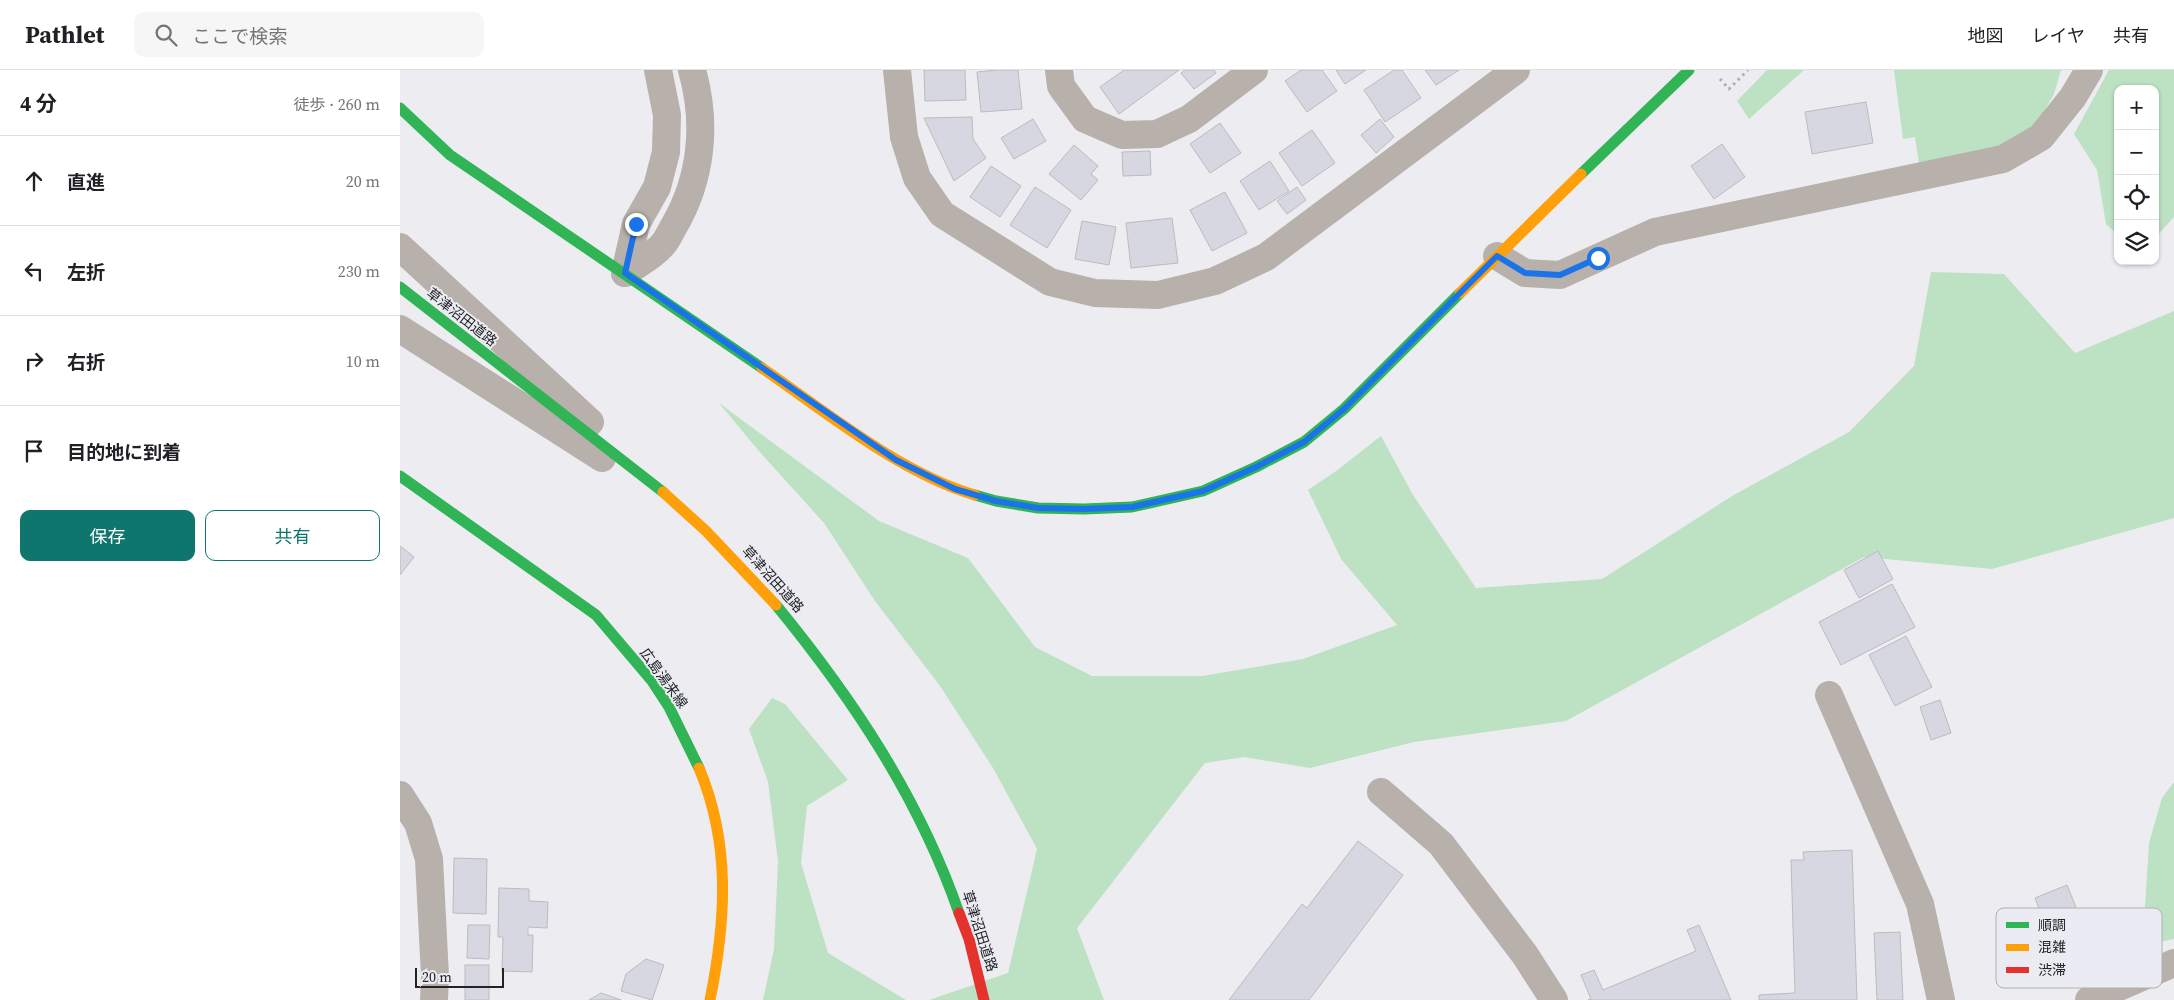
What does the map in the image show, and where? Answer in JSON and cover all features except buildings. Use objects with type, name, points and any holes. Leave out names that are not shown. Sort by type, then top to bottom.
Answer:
[{"type":"street","points":[[625,273],[636,224],[657,187],[666,152],[667,115],[658,70]]},
{"type":"street","points":[[625,273],[664,243],[683,211],[697,169],[702,133],[698,93],[692,70]]},
{"type":"street","points":[[897,70],[904,137],[917,178],[942,214],[1050,282],[1095,293],[1158,295],[1215,281],[1266,257],[1516,70]]},
{"type":"street","points":[[1059,70],[1061,86],[1085,120],[1122,135],[1157,134],[1189,118],[1254,70]]},
{"type":"street","points":[[400,108],[450,155],[896,460],[955,489],[996,501],[1038,508],[1084,509],[1132,507],[1203,491],[1256,467],[1304,442],[1344,409],[1497,256],[1689,70]]},
{"type":"street","points":[[1497,256],[1525,273],[1560,275],[1654,232],[2003,160],[2041,137],[2073,97],[2089,70]]},
{"type":"street","points":[[400,246],[691,516]]},
{"type":"street","name":"草津沼田道路","points":[[400,287],[691,516],[758,583],[814,649],[868,727],[912,802],[948,881],[977,966],[984,1000]]},
{"type":"street","points":[[400,329],[691,516]]},
{"type":"street","name":"広島湯来線","points":[[400,476],[596,615],[652,681],[669,707],[700,770],[714,809],[721,855],[724,902],[720,950],[710,1000]]},
{"type":"street","points":[[1829,695],[1920,904],[1940,1000]]},
{"type":"street","points":[[1381,792],[1442,844],[1525,955],[1554,1000]]},
{"type":"street","points":[[400,795],[418,822],[429,858],[435,976],[434,1000]]},
{"type":"street","points":[[2162,968],[2174,963]]},
{"type":"street","points":[[2089,1000],[2117,988]]},
{"type":"path","points":[[1720,78],[1729,89],[1748,70]]},
{"type":"green space","points":[[1767,70],[1804,70],[1749,119],[1737,101]]},
{"type":"green space","points":[[1894,70],[2061,70],[2054,94],[2030,135],[1986,158],[1920,170],[1915,137],[1903,139]]},
{"type":"green space","points":[[2109,70],[2174,70],[2174,217],[2159,234],[2159,85],[2114,85],[2114,231],[2106,224],[2097,170],[2074,134]]},
{"type":"green space","points":[[1931,272],[2004,274],[2075,353],[2174,311],[2174,518],[1992,569],[1864,557],[1566,721],[1414,742],[1310,768],[1244,757],[1205,763],[1077,928],[1104,1000],[929,1000],[1008,973],[1037,849],[993,768],[940,686],[875,601],[824,523],[758,450],[719,403],[879,521],[968,558],[1035,647],[1092,676],[1202,676],[1303,659],[1397,625],[1341,559],[1308,490],[1381,436],[1413,495],[1476,588],[1602,579],[1732,496],[1849,432],[1914,366]]},
{"type":"green space","points":[[772,698],[785,704],[848,780],[807,806],[801,863],[828,953],[906,1000],[763,1000],[774,949],[778,861],[768,782],[749,729]]},
{"type":"green space","points":[[2174,782],[2174,939],[2162,942],[2162,908],[2145,908],[2149,843],[2162,798]]},
{"type":"traffic: fast","points":[[1581,174],[1689,70]]},
{"type":"traffic: fast","points":[[400,108],[450,155],[762,368]]},
{"type":"traffic: fast","points":[[400,287],[663,492]]},
{"type":"traffic: fast","points":[[975,495],[996,501],[1038,508],[1084,509],[1132,507],[1203,491],[1256,467],[1304,442],[1344,409],[1460,293]]},
{"type":"traffic: fast","points":[[400,476],[596,615],[652,681],[669,707],[699,768]]},
{"type":"traffic: fast","points":[[776,605],[857,713],[881,751],[904,790],[924,830],[943,871],[959,913]]},
{"type":"traffic: slow","points":[[1460,293],[1581,174]]},
{"type":"traffic: slow","points":[[762,368],[864,440],[892,457],[947,485],[975,495]]},
{"type":"traffic: slow","points":[[663,492],[706,531],[776,605]]},
{"type":"traffic: slow","points":[[699,768],[709,797],[721,854],[722,912],[720,941],[710,1000]]},
{"type":"traffic: jam","points":[[959,913],[969,939],[984,1000]]},
{"type":"route","points":[[636,224],[625,273],[896,460],[955,489],[996,501],[1038,508],[1132,507],[1203,491],[1256,467],[1304,442],[1344,409],[1497,256],[1525,273],[1560,275],[1598,258]]}]
